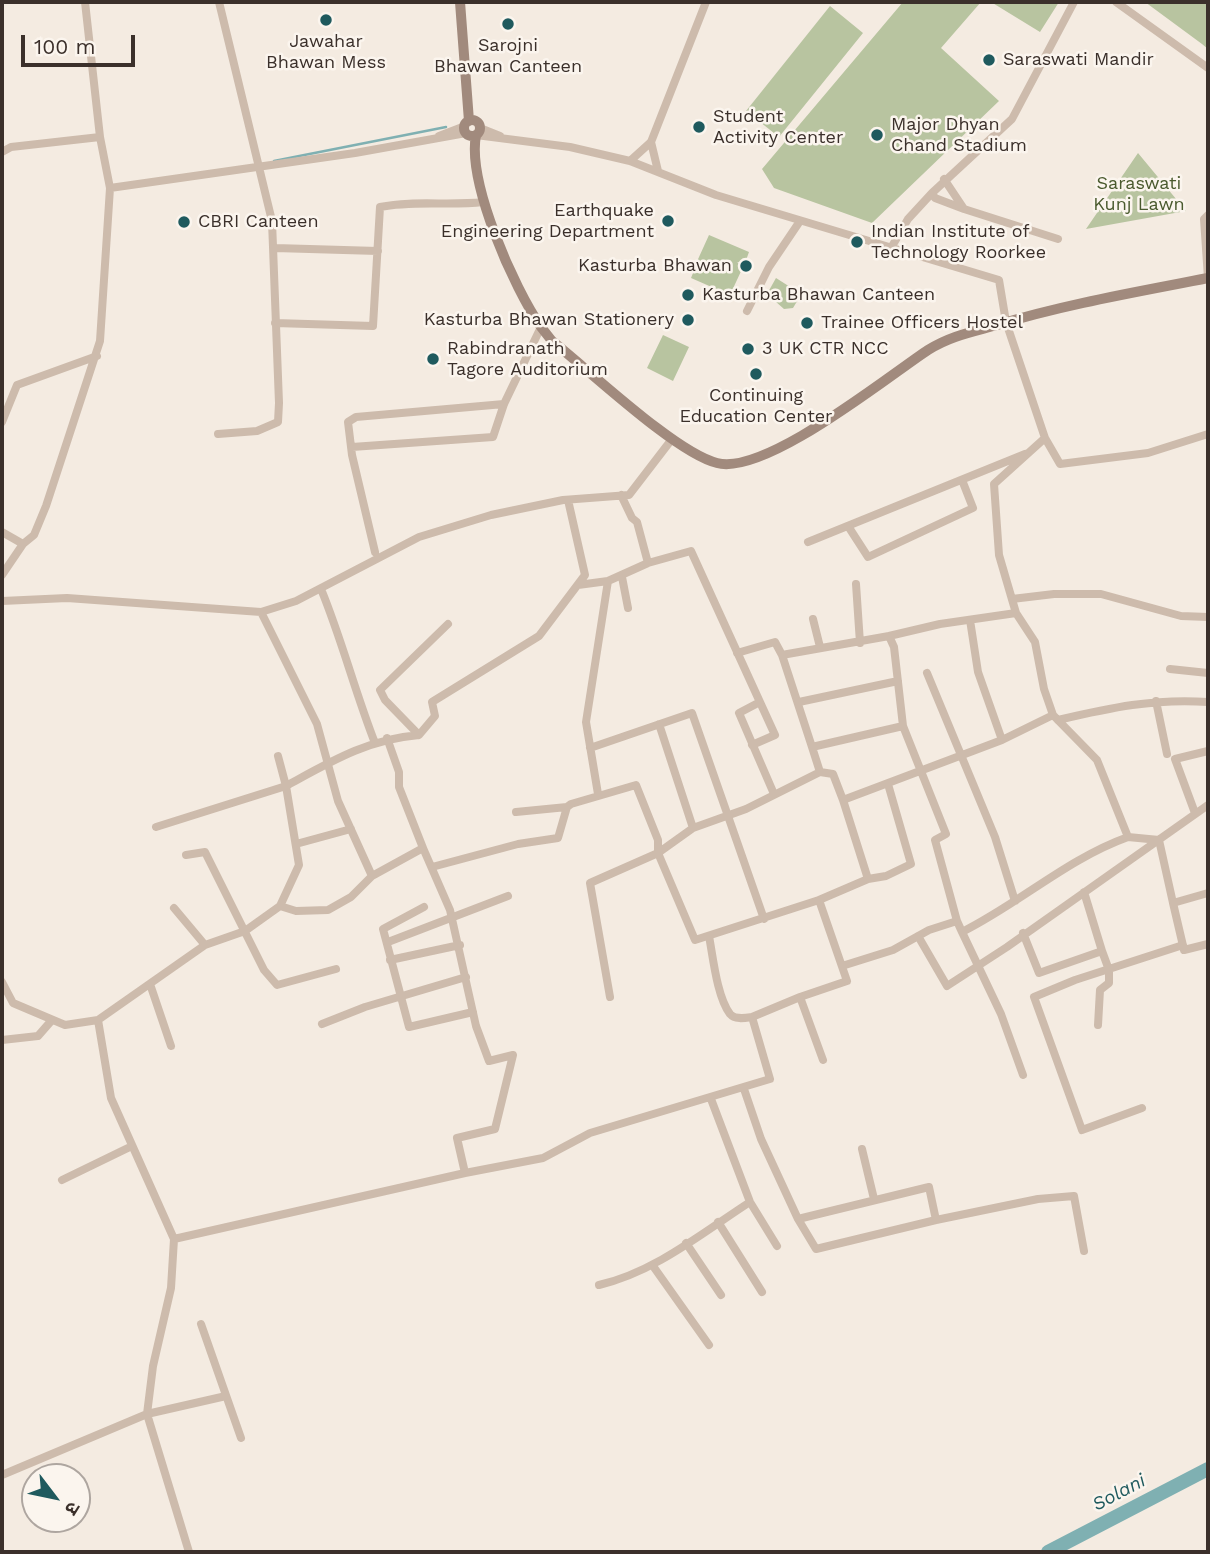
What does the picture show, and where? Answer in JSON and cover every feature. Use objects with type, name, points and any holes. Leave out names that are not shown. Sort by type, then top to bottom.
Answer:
[{"type":"street","points":[[2,575],[23,544],[34,535],[97,356],[110,188],[100,137],[85,2]]},
{"type":"street","points":[[218,434],[257,431],[278,422],[275,248],[272,221],[219,2]]},
{"type":"street","points":[[460,2],[472,129],[483,202],[541,327],[552,341],[672,439],[700,457],[719,464],[735,464],[808,432],[950,337],[1006,322],[1208,278],[1204,219],[1208,215]]},
{"type":"street","points":[[630,161],[651,142],[706,2]]},
{"type":"street","points":[[891,248],[908,219],[944,179],[988,144],[1012,119],[1074,2]]},
{"type":"street","points":[[1116,2],[1208,68]]},
{"type":"street","points":[[110,188],[258,168],[472,129],[570,147],[630,161],[716,195],[999,280],[1006,322],[1045,438],[1060,464],[1148,453],[1208,434]]},
{"type":"street","points":[[2,149],[100,137]]},
{"type":"street","points":[[651,142],[658,171]]},
{"type":"street","points":[[944,179],[964,209]]},
{"type":"street","points":[[932,193],[935,198],[964,209],[1058,239]]},
{"type":"street","points":[[275,323],[373,326],[380,207],[397,204],[461,205],[483,202]]},
{"type":"street","points":[[747,311],[769,267],[800,221]]},
{"type":"street","points":[[275,248],[378,251]]},
{"type":"street","points":[[352,447],[493,437],[504,404],[541,327]]},
{"type":"street","points":[[2,422],[17,385],[97,356]]},
{"type":"street","points":[[375,552],[348,422],[356,417],[504,404]]},
{"type":"street","points":[[1045,438],[994,484],[999,555],[1016,613],[1035,642],[1044,689],[1056,718],[1097,760],[1128,837]]},
{"type":"street","points":[[2,601],[67,598],[261,612],[296,601],[419,537],[491,515],[568,500],[629,495],[672,439]]},
{"type":"street","points":[[808,542],[1031,451]]},
{"type":"street","points":[[848,526],[868,557],[973,508],[962,480]]},
{"type":"street","points":[[621,495],[632,518],[637,522],[648,563]]},
{"type":"street","points":[[156,827],[285,786],[328,763],[387,738],[419,735],[435,716],[432,702],[539,636],[585,575],[568,500]]},
{"type":"street","points":[[2,533],[23,544]]},
{"type":"street","points":[[578,585],[622,577],[648,563],[691,551],[758,703],[775,735],[752,745]]},
{"type":"street","points":[[622,577],[628,608]]},
{"type":"street","points":[[598,794],[586,722],[608,581]]},
{"type":"street","points":[[856,584],[860,643]]},
{"type":"street","points":[[321,589],[342,640],[355,691],[375,743]]},
{"type":"street","points":[[1012,599],[1054,594],[1101,594],[1181,616],[1208,617]]},
{"type":"street","points":[[261,612],[317,724],[338,801],[372,876]]},
{"type":"street","points":[[782,654],[860,643],[1016,613]]},
{"type":"street","points":[[813,619],[820,647]]},
{"type":"street","points":[[970,620],[978,672],[1002,740]]},
{"type":"street","points":[[419,735],[385,700],[380,690],[448,624]]},
{"type":"street","points":[[889,636],[894,647],[903,726],[946,834],[936,840],[957,921],[979,966],[1023,1075]]},
{"type":"street","points":[[737,653],[775,642],[799,702],[820,772]]},
{"type":"street","points":[[1170,669],[1208,673]]},
{"type":"street","points":[[927,673],[959,756],[995,837],[1016,901]]},
{"type":"street","points":[[799,702],[898,681]]},
{"type":"street","points":[[1156,701],[1167,754]]},
{"type":"street","points":[[843,800],[1056,718],[1156,701],[1207,702],[1208,714]]},
{"type":"street","points":[[758,703],[739,713],[775,794]]},
{"type":"street","points":[[590,748],[692,713],[764,919]]},
{"type":"street","points":[[659,724],[693,828]]},
{"type":"street","points":[[812,747],[903,726]]},
{"type":"street","points":[[387,738],[399,772],[400,787],[453,918],[473,1012],[489,1061],[513,1055],[495,1129],[457,1138],[465,1173]]},
{"type":"street","points":[[1195,813],[1175,759],[1208,751]]},
{"type":"street","points":[[2,982],[13,1003],[52,1020],[65,1025],[98,1020],[205,946],[245,931],[280,906],[299,865],[278,756]]},
{"type":"street","points":[[610,997],[590,883],[658,852],[693,828],[727,816],[820,772],[833,774],[868,879]]},
{"type":"street","points":[[516,812],[567,807],[598,794],[636,785],[658,840],[658,852],[695,940],[819,900],[911,864],[888,784]]},
{"type":"street","points":[[918,936],[947,986],[1208,805]]},
{"type":"street","points":[[432,867],[518,844],[558,838],[567,807]]},
{"type":"street","points":[[296,844],[351,829]]},
{"type":"street","points":[[962,932],[1016,901],[1094,849],[1128,837],[1159,840]]},
{"type":"street","points":[[1159,840],[1184,950],[1208,944]]},
{"type":"street","points":[[280,906],[296,911],[328,910],[351,897],[372,876],[423,848]]},
{"type":"street","points":[[186,855],[205,852],[264,970],[276,985],[336,969]]},
{"type":"street","points":[[1084,892],[1109,970],[1109,984],[1100,990],[1098,1025]]},
{"type":"street","points":[[1173,903],[1208,893]]},
{"type":"street","points":[[388,942],[509,896]]},
{"type":"street","points":[[709,936],[719,984],[730,1014],[737,1018],[752,1017],[800,997],[847,982],[819,900]]},
{"type":"street","points":[[424,906],[383,929],[409,1027],[473,1012]]},
{"type":"street","points":[[174,908],[205,946]]},
{"type":"street","points":[[842,966],[893,950],[918,936],[957,921]]},
{"type":"street","points":[[1023,933],[1039,973],[1102,951]]},
{"type":"street","points":[[390,960],[460,945]]},
{"type":"street","points":[[1142,1108],[1082,1130],[1034,997],[1183,945]]},
{"type":"street","points":[[322,1024],[365,1007],[466,977]]},
{"type":"street","points":[[150,984],[171,1046]]},
{"type":"street","points":[[800,997],[823,1060]]},
{"type":"street","points":[[174,1239],[543,1158],[590,1133],[744,1089],[770,1079],[752,1017]]},
{"type":"street","points":[[2,1040],[37,1036],[52,1020]]},
{"type":"street","points":[[98,1020],[111,1098],[174,1239],[171,1288],[153,1366],[147,1414],[190,1552]]},
{"type":"street","points":[[744,1089],[761,1139],[798,1219],[816,1249],[1038,1199],[1074,1196],[1084,1251]]},
{"type":"street","points":[[711,1099],[750,1202],[777,1246]]},
{"type":"street","points":[[62,1180],[132,1146]]},
{"type":"street","points":[[862,1149],[874,1199]]},
{"type":"street","points":[[798,1219],[929,1186],[936,1220]]},
{"type":"street","points":[[599,1285],[627,1279],[653,1266],[750,1202]]},
{"type":"street","points":[[718,1222],[762,1292]]},
{"type":"street","points":[[686,1243],[720,1295]]},
{"type":"street","points":[[653,1266],[709,1345]]},
{"type":"street","points":[[201,1324],[241,1438]]},
{"type":"street","points":[[2,1475],[147,1414],[226,1396]]},
{"type":"green space","name":"Major Dhyan Chand Stadium","points":[[903,2],[981,2],[941,48],[999,101],[872,223],[774,188],[762,169]]},
{"type":"green space","points":[[991,2],[1059,2],[1040,32]]},
{"type":"green space","points":[[1145,2],[1208,2],[1208,49],[1202,44]]},
{"type":"green space","points":[[830,6],[863,33],[779,137],[746,111]]},
{"type":"green space","name":"Saraswati Kunj Lawn","points":[[1138,153],[1186,211],[1086,229]]},
{"type":"green space","points":[[709,235],[749,252],[745,263],[737,262],[743,267],[730,295],[691,278],[693,273],[701,273],[694,268]]},
{"type":"green space","points":[[776,278],[798,292],[799,298],[793,308],[784,309],[767,294]]},
{"type":"green space","points":[[663,335],[689,347],[673,381],[647,368]]},
{"type":"waterway","points":[[274,161],[446,127]]},
{"type":"waterway","name":"Solani","points":[[1048,1552],[1208,1469]]},
{"type":"place","name":"Jawahar Bhawan Mess","points":[[326,20]]},
{"type":"place","name":"Sarojni Bhawan Canteen","points":[[508,24]]},
{"type":"place","name":"Saraswati Mandir","points":[[989,60]]},
{"type":"place","name":"Student Activity Center","points":[[699,127]]},
{"type":"place","name":"Major Dhyan Chand Stadium","points":[[877,135]]},
{"type":"place","name":"Earthquake Engineering Department","points":[[668,221]]},
{"type":"place","name":"CBRI Canteen","points":[[184,222]]},
{"type":"place","name":"Indian Institute of Technology Roorkee","points":[[857,242]]},
{"type":"place","name":"Kasturba Bhawan","points":[[746,266]]},
{"type":"place","name":"Kasturba Bhawan Canteen","points":[[688,295]]},
{"type":"place","name":"Kasturba Bhawan Stationery","points":[[688,320]]},
{"type":"place","name":"Trainee Officers Hostel","points":[[807,323]]},
{"type":"place","name":"3 UK CTR NCC","points":[[748,349]]},
{"type":"place","name":"Rabindranath Tagore Auditorium","points":[[433,359]]},
{"type":"place","name":"Continuing Education Center","points":[[756,374]]}]
